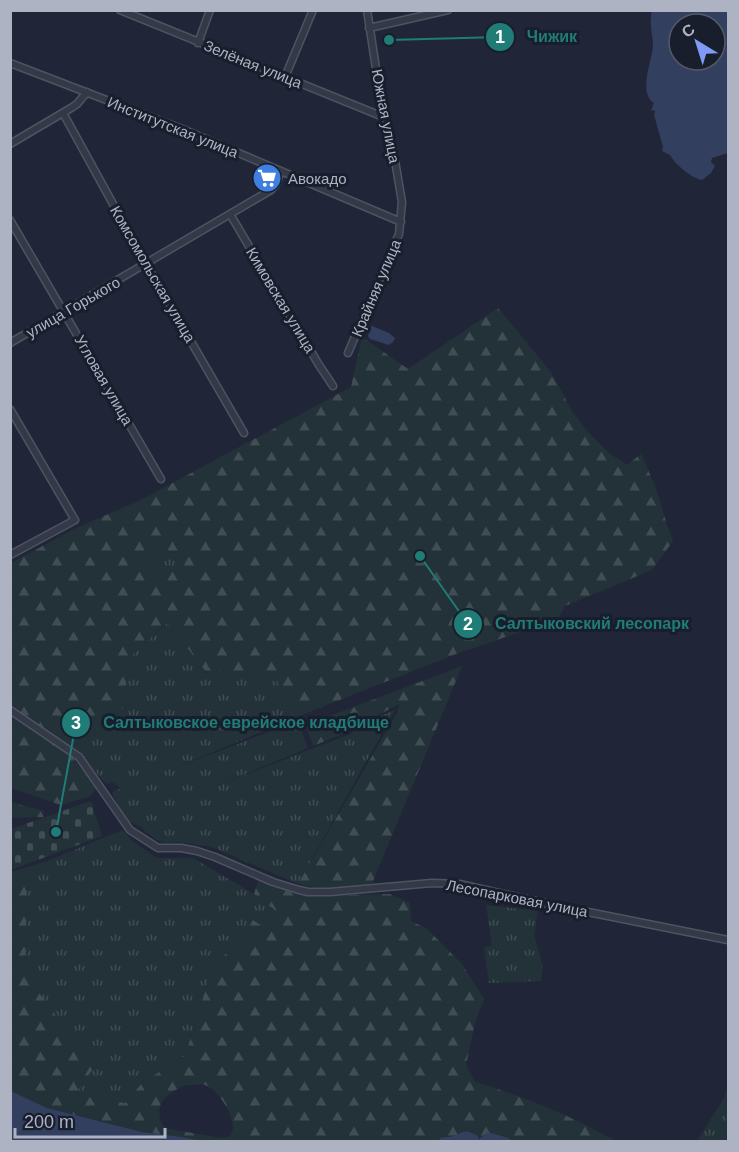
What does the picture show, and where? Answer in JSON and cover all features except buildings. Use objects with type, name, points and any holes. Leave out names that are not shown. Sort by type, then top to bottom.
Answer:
[{"type":"street","name":"Зелёная улица","points":[[120,10],[386,118]]},
{"type":"street","points":[[198,43],[210,10]]},
{"type":"street","points":[[285,77],[313,10]]},
{"type":"street","name":"Южная улица","points":[[367,10],[379,88],[402,202],[401,222]]},
{"type":"street","points":[[369,28],[448,10]]},
{"type":"street","name":"Институтская улица","points":[[10,63],[182,129],[401,222]]},
{"type":"street","points":[[10,144],[77,104],[87,92]]},
{"type":"street","name":"Комсомольская улица","points":[[63,113],[146,264],[244,433]]},
{"type":"street","name":"улица Горького","points":[[10,343],[274,188],[281,171]]},
{"type":"street","name":"Кимовская улица","points":[[230,214],[333,386]]},
{"type":"street","name":"Угловая улица","points":[[10,220],[161,479]]},
{"type":"street","name":"Крайняя улица","points":[[348,353],[399,234],[401,222]]},
{"type":"street","points":[[10,409],[75,520],[10,555]]},
{"type":"street","name":"Лесопарковая улица","points":[[10,710],[79,757],[130,830],[158,848],[197,851],[273,882],[308,892],[432,883],[459,884],[729,940]]},
{"type":"green space","points":[[498,308],[551,372],[573,413],[589,433],[610,454],[627,465],[641,454],[656,488],[673,541],[652,570],[565,606],[558,619],[456,654],[294,718],[273,671],[259,676],[250,667],[232,682],[221,669],[207,673],[167,622],[123,663],[129,703],[68,752],[96,788],[91,796],[61,805],[11,788],[11,563],[76,528],[139,501],[351,387],[362,337],[408,369]],"holes":[[[164,549],[175,553],[181,562],[177,567],[167,569],[164,575],[148,567],[152,559]]]},
{"type":"green space","points":[[164,549],[175,553],[181,562],[165,576],[148,567],[152,559]]},
{"type":"green space","points":[[168,622],[207,673],[240,668],[273,671],[294,718],[175,768],[298,721],[308,748],[206,790],[350,734],[369,721],[395,710],[298,884],[212,847],[178,842],[164,843],[157,840],[141,827],[125,819],[112,792],[122,788],[112,782],[106,784],[72,748],[129,703],[123,663]]},
{"type":"green space","points":[[462,666],[371,886],[325,888],[298,884],[397,713],[399,704],[345,733],[313,746],[306,725]]},
{"type":"green space","points":[[91,801],[102,836],[11,870],[11,829]]},
{"type":"green space","points":[[10,802],[44,811],[44,817],[11,818]]},
{"type":"green space","points":[[123,830],[132,841],[157,858],[193,858],[254,894],[275,910],[259,924],[249,918],[244,941],[214,962],[185,1056],[142,1083],[125,1103],[74,1095],[25,974],[27,882],[47,861]]},
{"type":"green space","points":[[47,861],[27,882],[25,974],[94,1067],[75,1095],[125,1103],[142,1083],[185,1056],[214,962],[244,941],[248,917],[259,924],[275,910],[254,894],[258,881],[302,896],[390,894],[410,903],[411,921],[426,928],[462,964],[484,999],[475,1023],[466,1065],[475,1082],[547,1107],[616,1141],[204,1141],[142,1132],[47,1108],[11,1091],[11,872]],"holes":[[[186,1085],[205,1085],[220,1097],[233,1123],[229,1137],[222,1138],[169,1129],[163,1125],[160,1120],[160,1106],[166,1097]]]},
{"type":"green space","points":[[486,905],[538,911],[534,935],[543,967],[541,981],[489,983],[484,948],[492,945]]},
{"type":"green space","points":[[728,1087],[728,1141],[697,1141],[724,1098]]},
{"type":"water","points":[[651,11],[728,11],[728,153],[712,158],[711,162],[715,166],[711,173],[702,180],[688,174],[670,155],[662,151],[655,111],[651,111],[654,103],[649,98],[646,84],[653,44]]},
{"type":"water","points":[[372,326],[389,333],[395,338],[393,342],[389,345],[370,339],[368,336]]},
{"type":"water","points":[[11,1091],[47,1108],[142,1132],[204,1141],[11,1141]]},
{"type":"waterway","points":[[443,1142],[465,1136],[474,1139],[473,1142]]},
{"type":"waterway","points":[[483,1142],[489,1137],[506,1142]]},
{"type":"place","name":"Чижик","points":[[389,40]]},
{"type":"place","name":"Авокадо","points":[[267,178]]},
{"type":"place","name":"Салтыковский лесопарк","points":[[420,556]]},
{"type":"place","name":"Салтыковское еврейское кладбище","points":[[56,832]]}]
